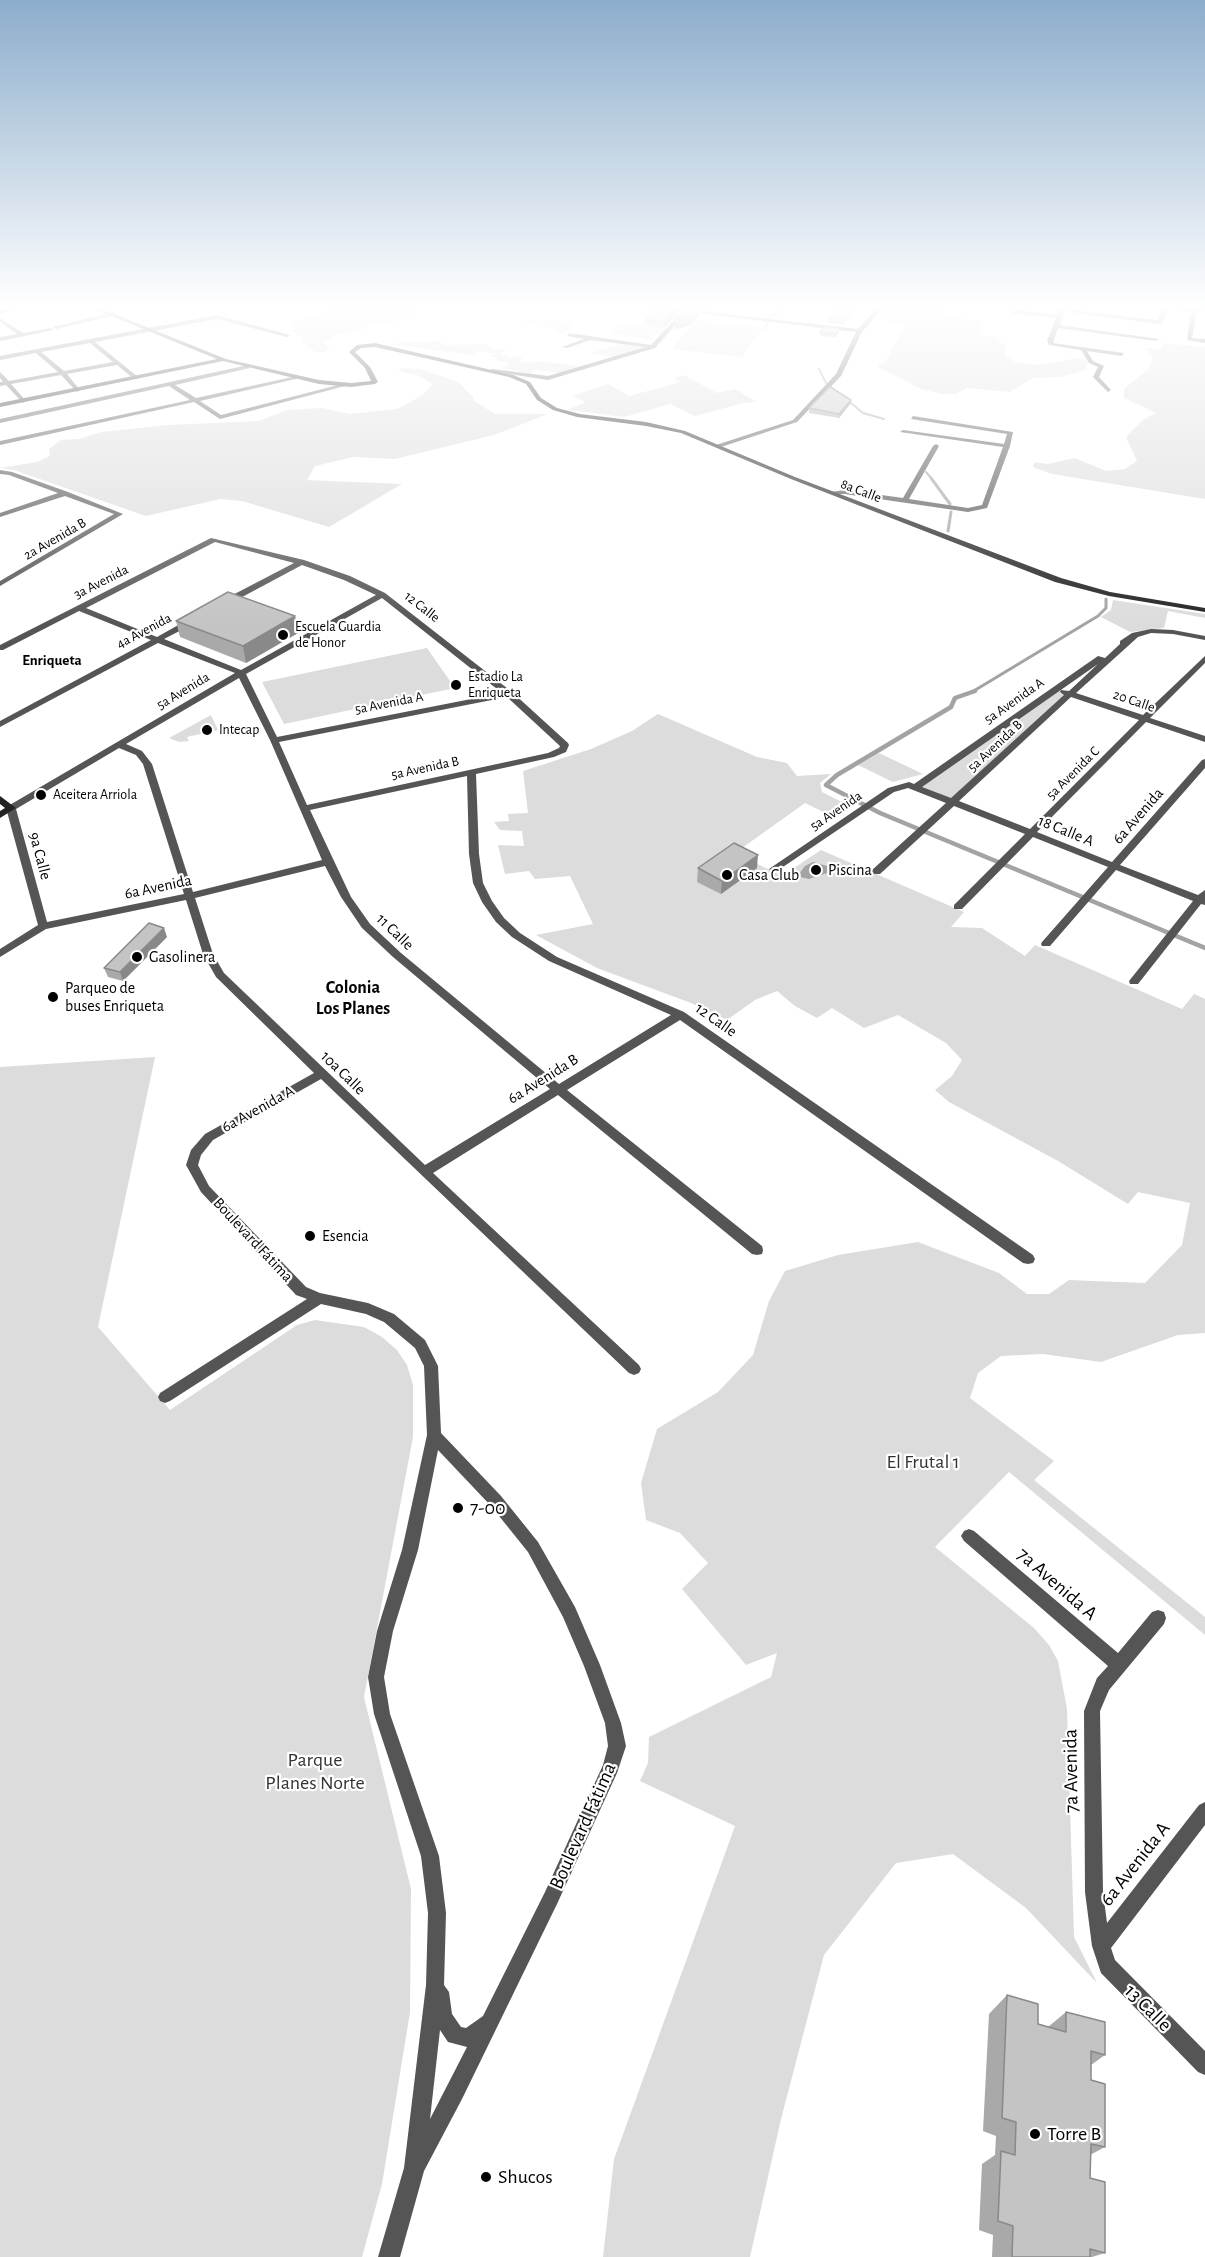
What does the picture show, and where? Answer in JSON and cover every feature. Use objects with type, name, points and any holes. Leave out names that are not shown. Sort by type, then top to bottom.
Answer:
[{"type":"main road","name":"8a Calle","points":[[581,414],[664,427],[718,446],[832,493],[1058,580],[1109,594],[1205,610]]},
{"type":"main road","points":[[0,799],[11,808]]},
{"type":"main road","name":"5a Avenida","points":[[0,815],[11,808]]},
{"type":"street","points":[[0,421],[32,414]]},
{"type":"street","points":[[0,443],[129,414]]},
{"type":"street","points":[[218,414],[223,417],[233,414]]},
{"type":"street","points":[[718,446],[792,423],[801,414]]},
{"type":"street","points":[[832,493],[840,491],[968,510],[981,509],[988,502],[1011,433],[913,418]]},
{"type":"street","points":[[65,421],[72,427]]},
{"type":"street","points":[[903,432],[1007,446]]},
{"type":"street","points":[[905,500],[936,446]]},
{"type":"street","points":[[0,472],[25,478],[66,493]]},
{"type":"street","points":[[0,515],[66,493]]},
{"type":"street","name":"2a Avenida B","points":[[0,584],[118,517],[120,513],[66,493]]},
{"type":"street","name":"12 Calle","points":[[214,540],[301,562],[347,578],[382,595],[508,694],[564,743],[563,750],[551,755]]},
{"type":"street","name":"3a Avenida","points":[[0,648],[214,540]]},
{"type":"street","points":[[218,606],[301,562]]},
{"type":"street","name":"5a Avenida","points":[[11,808],[242,673],[382,595]]},
{"type":"street","points":[[79,608],[242,673]]},
{"type":"street","name":"4a Avenida","points":[[0,724],[198,618]]},
{"type":"street","points":[[1130,639],[1141,633],[1157,631],[1205,638]]},
{"type":"street","name":"5a Avenida A","points":[[916,787],[1055,688],[1130,639]]},
{"type":"street","name":"5a Avenida B","points":[[876,872],[930,825],[1130,639]]},
{"type":"street","name":"5a Avenida C","points":[[958,907],[1205,658]]},
{"type":"street","name":"11 Calle","points":[[242,673],[328,862],[346,897],[366,926],[397,955],[559,1090],[757,1250]]},
{"type":"street","name":"20 Calle","points":[[1055,688],[1205,740]]},
{"type":"street","name":"5a Avenida A","points":[[274,740],[508,694]]},
{"type":"street","name":"10a Calle","points":[[119,745],[142,756],[147,764],[208,954],[220,975],[321,1074],[634,1370]]},
{"type":"street","name":"5a Avenida B","points":[[305,808],[551,755]]},
{"type":"street","name":"6a Avenida","points":[[1046,944],[1205,762]]},
{"type":"street","name":"12 Calle","points":[[471,772],[474,854],[478,884],[500,920],[516,935],[553,959],[680,1015],[1028,1259]]},
{"type":"street","name":"5a Avenida","points":[[774,869],[898,786],[916,787]]},
{"type":"street","name":"18 Calle A","points":[[916,787],[1114,866],[1203,898]]},
{"type":"street","name":"9a Calle","points":[[11,808],[43,926]]},
{"type":"street","name":"6a Avenida","points":[[0,954],[43,926],[190,896],[328,862]]},
{"type":"street","points":[[1134,981],[1203,898]]},
{"type":"street","name":"6a Avenida B","points":[[424,1172],[680,1015]]},
{"type":"street","name":"6a Avenida A","points":[[198,1148],[209,1137],[240,1118],[321,1074]]},
{"type":"street","name":"Boulevard Fátima","points":[[198,1148],[193,1158],[193,1169],[205,1189],[293,1284],[301,1291],[319,1298],[378,1312],[399,1324],[420,1344],[431,1366],[434,1435],[410,1550],[385,1631],[376,1677],[382,1714],[430,1856],[437,1913],[436,1964],[414,2168],[389,2257]]},
{"type":"street","points":[[165,1398],[319,1298]]},
{"type":"street","name":"Boulevard Fátima","points":[[414,2168],[494,2014],[611,1767],[615,1755],[616,1735],[605,1698],[568,1612],[533,1547],[503,1509],[434,1435]]},
{"type":"street","name":"7a Avenida A","points":[[969,1536],[1118,1664]]},
{"type":"street","name":"7a Avenida","points":[[1101,1946],[1094,1892],[1090,1722],[1097,1696],[1118,1664],[1158,1618]]},
{"type":"street","name":"6a Avenida A","points":[[1101,1946],[1205,1811]]},
{"type":"street","name":"13 Calle","points":[[1101,1946],[1103,1956],[1118,1978],[1205,2065]]},
{"type":"street","points":[[436,1964],[441,2013],[451,2032],[463,2038],[473,2036],[494,2014]]},
{"type":"green space","points":[[276,414],[547,414],[494,435],[395,459],[354,457],[315,466],[307,480],[402,484],[329,527],[242,501],[220,499],[146,516],[14,470],[0,468],[37,462],[50,456],[49,449],[61,440],[79,439],[101,432],[168,425],[259,421]]},
{"type":"green space","points":[[603,414],[633,414],[624,417]]},
{"type":"green space","points":[[1154,414],[1205,414],[1205,499],[1052,474],[1033,467],[1034,462],[1048,464],[1075,458],[1106,471],[1125,469],[1137,461],[1126,437],[1143,420]]},
{"type":"green space","points":[[1113,600],[1205,614],[1205,618],[1168,611],[1164,628],[1130,632],[1101,617],[1111,610]]},
{"type":"green space","points":[[427,648],[455,688],[284,724],[262,682]]},
{"type":"green space","points":[[1055,688],[1071,694],[955,802],[916,787]]},
{"type":"green space","name":"El Frutal 1","points":[[658,714],[757,757],[787,763],[797,776],[831,774],[820,783],[822,792],[852,807],[836,818],[805,803],[735,853],[782,876],[821,850],[964,912],[951,927],[982,928],[1025,956],[1035,945],[1182,1009],[1194,994],[1205,999],[1205,1333],[1178,1335],[1101,1362],[1043,1354],[1001,1356],[978,1373],[970,1398],[1054,1461],[1034,1480],[1205,1617],[1205,1635],[1009,1472],[935,1547],[1034,1628],[1049,1645],[1058,1661],[1067,1709],[1074,1937],[1097,1983],[1026,1908],[953,1854],[896,1863],[824,1955],[781,2119],[750,2257],[603,2257],[614,2159],[735,1826],[640,1781],[648,1763],[649,1737],[771,1677],[777,1653],[746,1665],[682,1589],[708,1563],[680,1533],[646,1520],[641,1483],[657,1429],[718,1392],[753,1355],[769,1301],[785,1271],[838,1255],[918,1242],[999,1273],[1027,1294],[1049,1294],[1069,1280],[1145,1283],[1182,1245],[1190,1203],[1138,1192],[1128,1204],[1058,1161],[949,1102],[935,1090],[952,1076],[962,1060],[946,1043],[898,1015],[864,1028],[832,1008],[817,1018],[795,1006],[777,991],[755,1000],[727,1020],[691,1003],[597,968],[536,935],[593,924],[570,876],[535,879],[529,871],[505,874],[498,845],[524,846],[522,831],[500,830],[494,822],[509,821],[508,814],[528,813],[523,771],[591,749],[632,731]]},
{"type":"green space","points":[[211,715],[218,730],[187,737],[189,741],[179,742],[169,738]]},
{"type":"green space","points":[[879,753],[923,774],[893,782],[858,765]]},
{"type":"green space","name":"Parque Planes Norte","points":[[155,1057],[98,1327],[170,1410],[297,1325],[315,1320],[364,1327],[382,1337],[397,1350],[407,1365],[413,1385],[413,1437],[364,1697],[411,1889],[410,2012],[382,2184],[362,2257],[0,2257],[0,1067]]},
{"type":"shaded area","name":"Piscina","points":[[813,862],[827,866],[827,873],[809,879],[800,877],[799,874],[805,866]]},
{"type":"building","points":[[228,592],[295,616],[243,646],[176,621]]},
{"type":"building","points":[[734,843],[758,855],[722,881],[698,868]]},
{"type":"building","points":[[149,923],[164,928],[120,972],[104,968]]},
{"type":"building","name":"Torre B","points":[[1007,1995],[1038,2004],[1038,2024],[1066,2032],[1066,2012],[1105,2022],[1105,2055],[1091,2051],[1091,2080],[1105,2084],[1105,2147],[1091,2144],[1090,2178],[1105,2182],[1105,2253],[1090,2249],[1090,2257],[1012,2257],[1013,2226],[998,2221],[1001,2151],[1015,2155],[1016,2122],[1002,2118]]},
{"type":"waterway","points":[[868,414],[884,419]]},
{"type":"waterway","points":[[926,472],[932,479]]},
{"type":"waterway","points":[[931,478],[950,504]]},
{"type":"waterway","points":[[948,531],[951,512]]},
{"type":"waterway","points":[[972,692],[1098,616],[1106,608],[1106,599]]},
{"type":"waterway","points":[[975,691],[955,698],[951,707],[837,775],[826,785],[880,813],[1205,948]]},
{"type":"place","name":"Escuela Guardia de Honor","points":[[283,635]]},
{"type":"place","name":"Estadio La Enriqueta","points":[[456,685]]},
{"type":"place","name":"Intecap","points":[[207,730]]},
{"type":"place","name":"Aceitera Arriola","points":[[41,795]]},
{"type":"place","name":"Piscina","points":[[816,870]]},
{"type":"place","name":"Casa Club","points":[[727,875]]},
{"type":"place","name":"Gasolinera","points":[[137,957]]},
{"type":"place","name":"Parqueo de buses Enriqueta","points":[[53,997]]},
{"type":"place","name":"Esencia","points":[[310,1236]]},
{"type":"place","name":"7-00","points":[[458,1508]]},
{"type":"place","name":"Torre B","points":[[1035,2134]]},
{"type":"place","name":"Shucos","points":[[486,2177]]},
{"type":"district","name":"Enriqueta","points":[[52,660]]},
{"type":"district","name":"Colonia Los Planes","points":[[353,998]]}]
